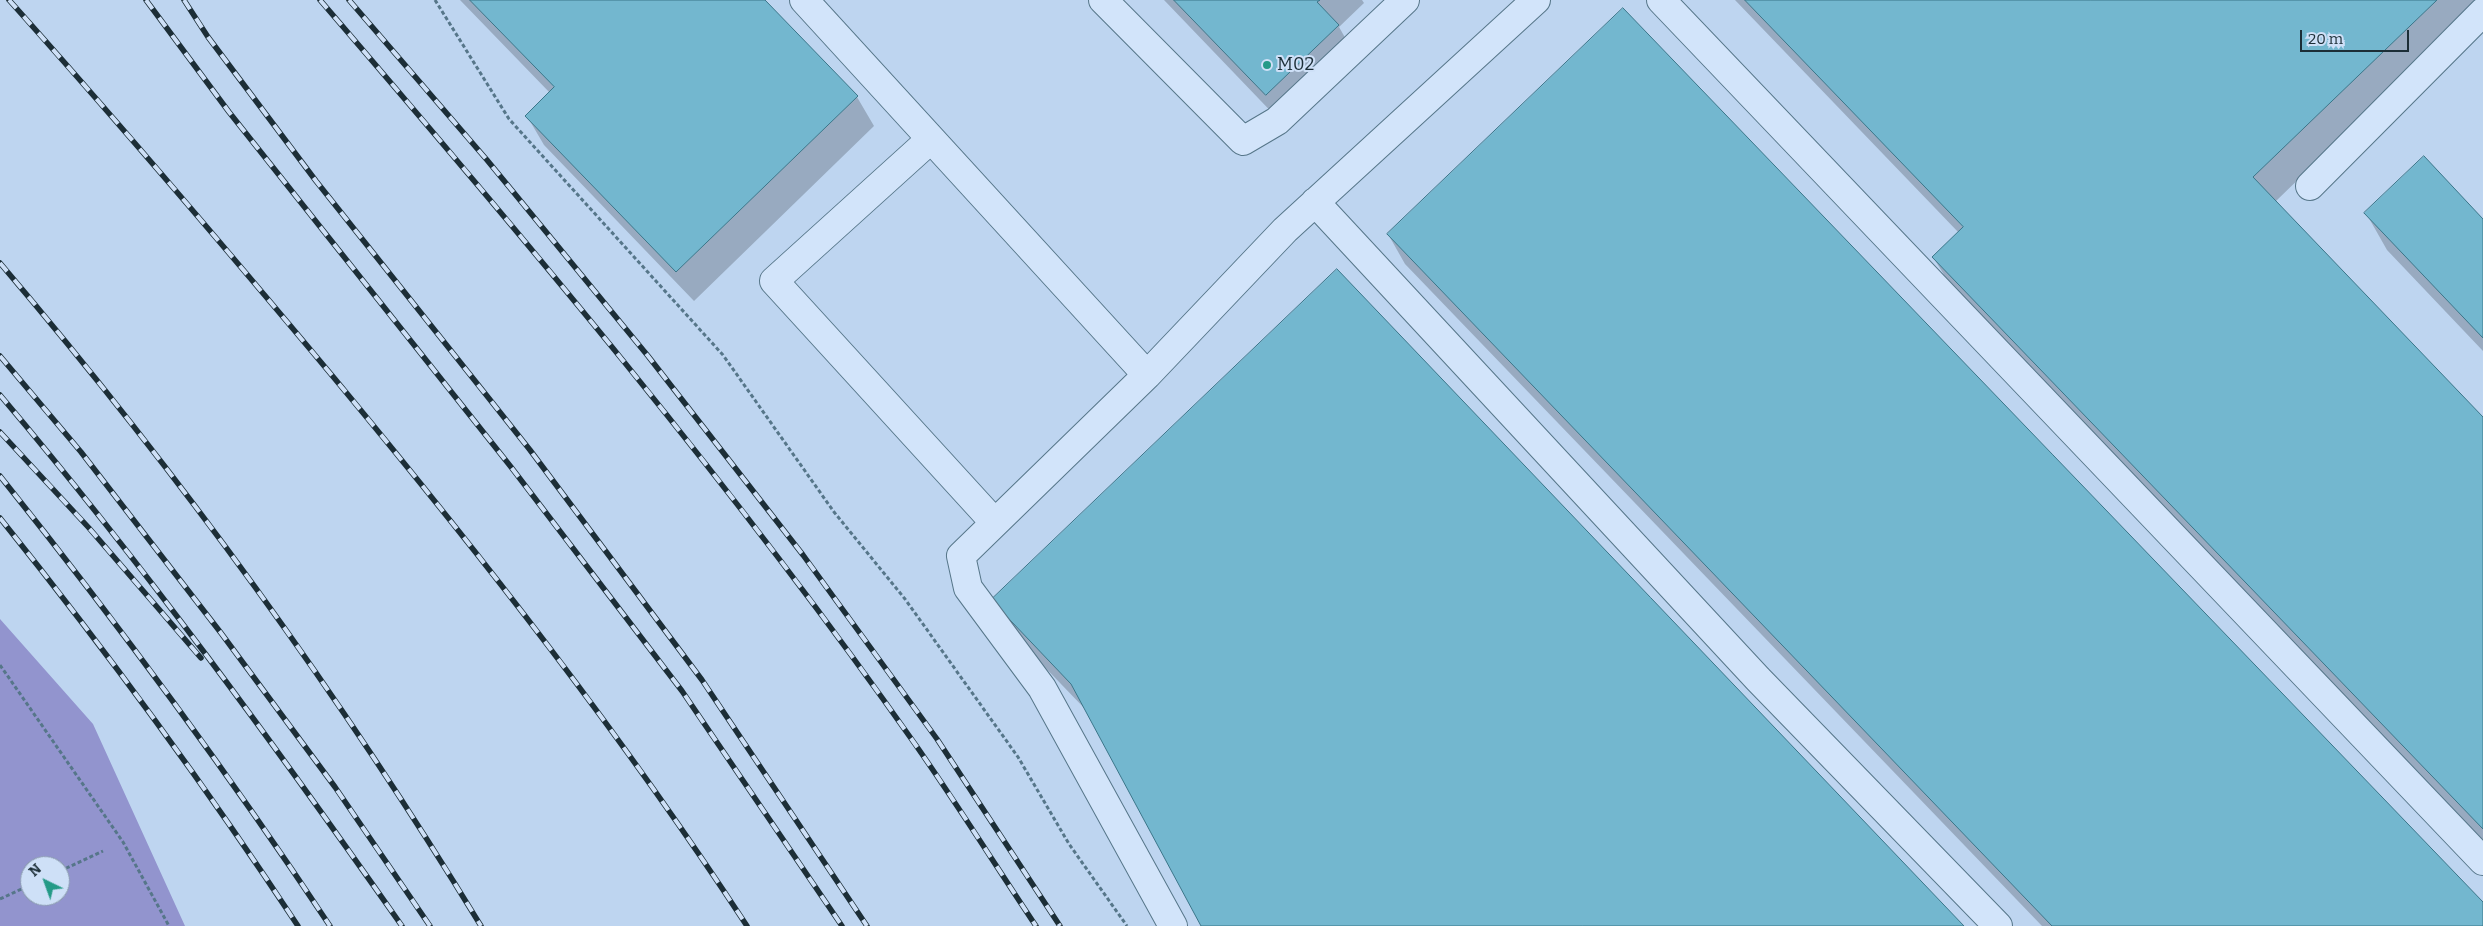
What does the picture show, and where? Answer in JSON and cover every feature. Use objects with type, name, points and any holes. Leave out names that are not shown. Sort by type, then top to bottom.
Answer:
[{"type":"lane","points":[[804,0],[1147,375]]},
{"type":"lane","points":[[1103,0],[1243,141],[1277,121],[1405,0]]},
{"type":"lane","points":[[1173,926],[1042,688],[968,588],[961,556],[1147,375],[1285,230],[1536,0]]},
{"type":"lane","points":[[1661,0],[2483,861]]},
{"type":"lane","points":[[2310,186],[2483,12]]},
{"type":"lane","points":[[931,138],[774,282],[995,523]]},
{"type":"lane","points":[[1315,202],[1758,679],[1998,926]]},
{"type":"path","points":[[435,0],[509,119],[722,355],[834,512],[905,599],[1018,757],[1069,844],[1127,926]]},
{"type":"path","points":[[0,665],[123,842],[169,926]]},
{"type":"path","points":[[70,866],[103,850]]},
{"type":"path","points":[[0,899],[20,890]]},
{"type":"shaded area","points":[[0,619],[93,724],[185,926],[0,926]]},
{"type":"building","points":[[470,0],[765,0],[858,96],[676,272],[525,116],[554,87]]},
{"type":"building","name":"M02","points":[[1174,0],[1320,0],[1317,2],[1339,25],[1266,95]]},
{"type":"building","points":[[1745,0],[2437,0],[2253,177],[2483,417],[2483,829],[1932,257],[1963,227]]},
{"type":"building","points":[[1623,8],[2483,902],[2483,926],[2052,926],[1387,234]]},
{"type":"building","points":[[2424,156],[2483,219],[2483,338],[2364,213]]},
{"type":"building","points":[[1337,269],[1964,926],[1201,926],[1071,684],[991,600]]},
{"type":"railway","points":[[9,0],[92,94],[335,379],[497,579],[600,715],[747,926]]},
{"type":"railway","points":[[146,0],[229,112],[511,467],[682,691],[842,926]]},
{"type":"railway","points":[[184,0],[208,37],[316,181],[530,450],[702,680],[867,926]]},
{"type":"railway","points":[[320,0],[551,273],[701,458],[774,552],[915,744],[1036,926]]},
{"type":"railway","points":[[349,0],[487,160],[648,356],[803,555],[937,739],[1060,926]]},
{"type":"railway","points":[[0,263],[130,422],[254,585],[371,753],[481,926]]},
{"type":"railway","points":[[0,356],[81,452],[221,633],[335,787],[430,926]]},
{"type":"railway","points":[[0,395],[106,524],[207,656],[402,926]]},
{"type":"railway","points":[[0,432],[89,528],[201,658]]},
{"type":"railway","points":[[0,476],[170,697],[330,926]]},
{"type":"railway","points":[[0,518],[154,718],[298,926]]},
{"type":"place","name":"M02","points":[[1267,65]]}]
